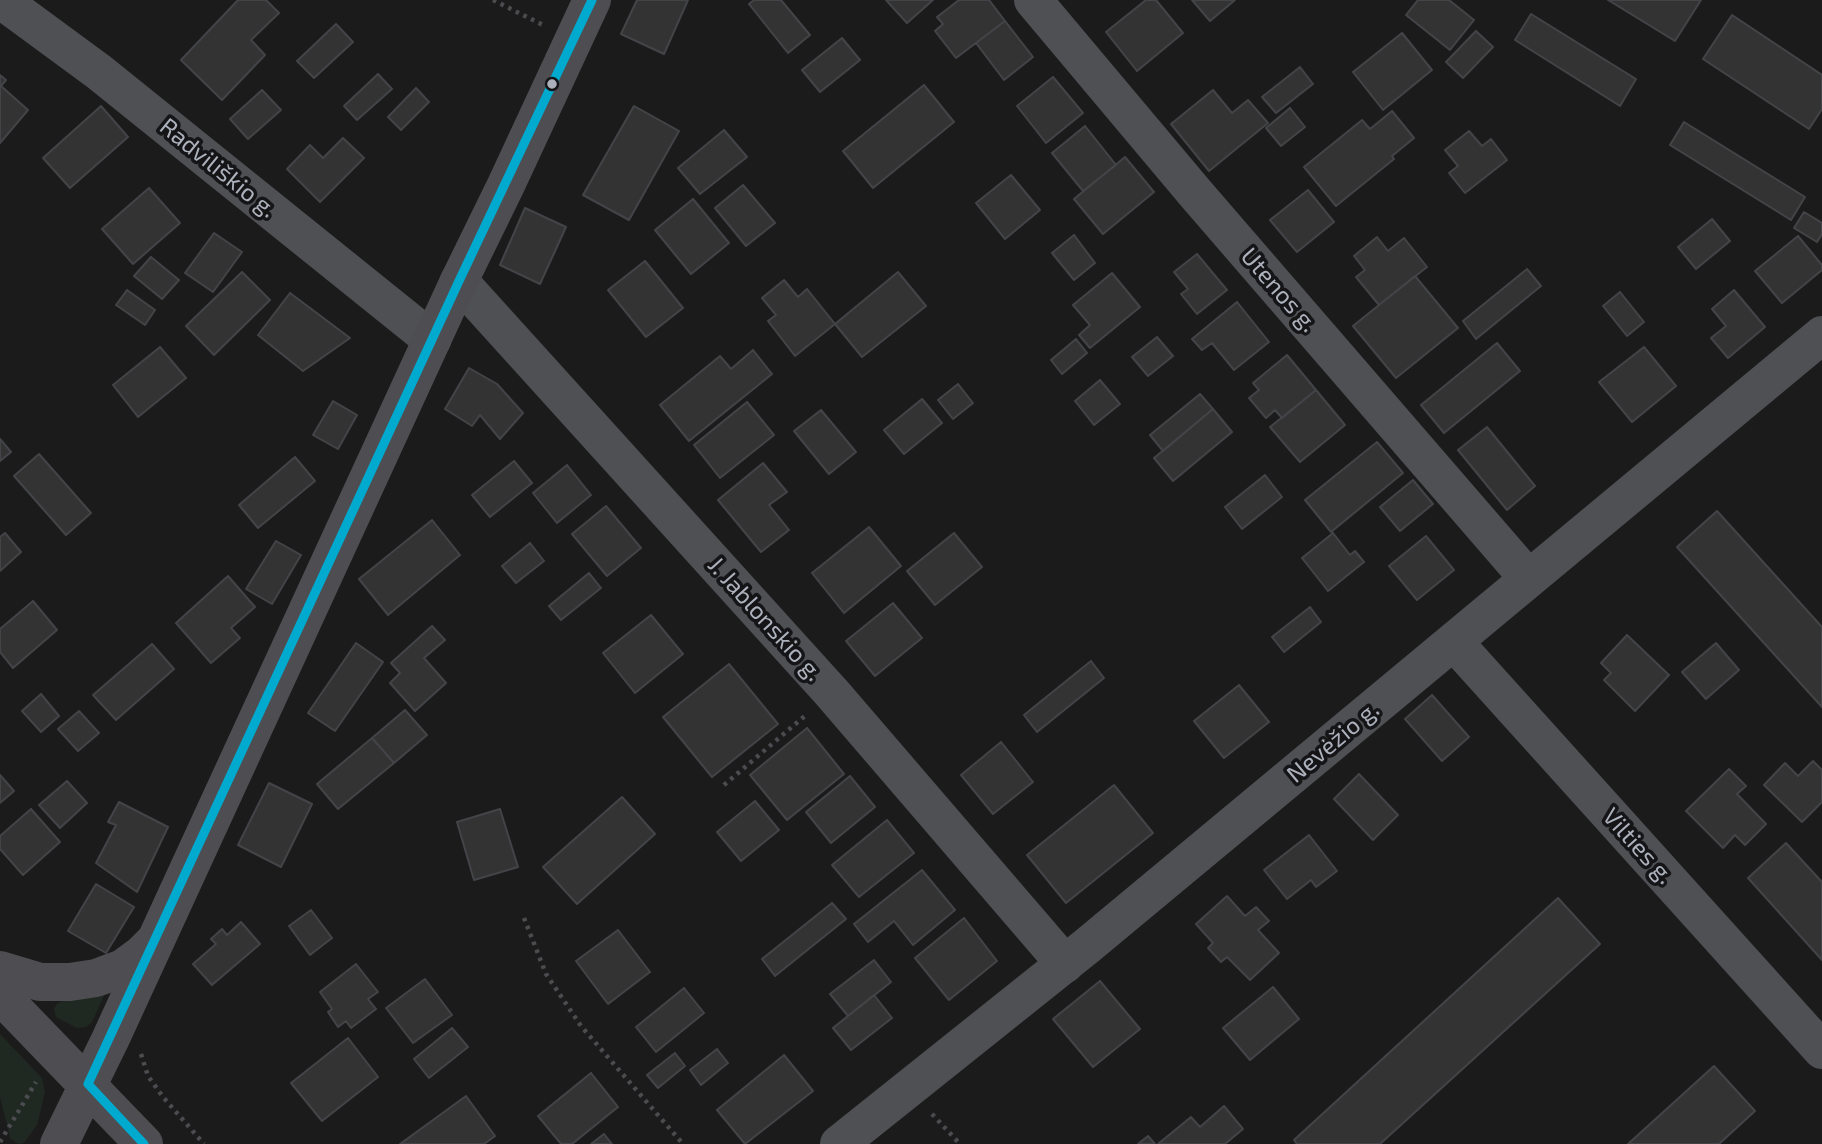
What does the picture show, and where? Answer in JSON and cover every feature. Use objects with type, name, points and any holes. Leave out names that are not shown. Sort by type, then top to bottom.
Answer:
[{"type":"main road","points":[[58,1144],[159,936],[459,281],[592,0]]},
{"type":"main road","points":[[0,970],[40,982],[70,982],[96,978],[123,968],[142,954],[159,936]]},
{"type":"main road","points":[[0,995],[144,1144]]},
{"type":"street","name":"Radviliškio g.","points":[[1,0],[99,72],[432,340]]},
{"type":"street","name":"Utenos g.","points":[[1033,0],[1196,194],[1528,578]]},
{"type":"street","name":"J. Jablonskio g.","points":[[459,281],[832,694],[1065,964]]},
{"type":"street","name":"Nevėžio g.","points":[[839,1144],[1065,964],[1822,335]]},
{"type":"street","name":"Vilties g.","points":[[1454,642],[1822,1050]]},
{"type":"path","points":[[493,0],[550,28]]},
{"type":"path","points":[[724,785],[832,694]]},
{"type":"path","points":[[524,918],[546,974],[582,1026],[683,1144]]},
{"type":"path","points":[[910,1089],[960,1144]]},
{"type":"shaded area","points":[[104,996],[92,1022],[86,1027],[77,1028],[56,1017],[54,1009],[64,1000]]},
{"type":"shaded area","points":[[0,1034],[42,1078],[45,1092],[37,1125],[24,1143],[18,1144],[10,1138],[0,1097]]},
{"type":"building","points":[[238,0],[266,0],[279,13],[251,40],[265,55],[222,100],[181,60]]},
{"type":"building","points":[[637,0],[688,0],[664,54],[621,34]]},
{"type":"building","points":[[754,0],[781,0],[810,35],[788,53],[749,4]]},
{"type":"building","points":[[886,0],[933,0],[907,23]]},
{"type":"building","points":[[959,0],[989,0],[1005,21],[956,58],[935,31],[943,24],[937,17]]},
{"type":"building","points":[[1146,0],[1156,0],[1183,33],[1137,71],[1106,32]]},
{"type":"building","points":[[1192,0],[1235,0],[1210,21]]},
{"type":"building","points":[[1418,0],[1449,0],[1474,20],[1450,50],[1406,15]]},
{"type":"building","points":[[1608,0],[1701,0],[1675,41]]},
{"type":"building","points":[[1531,14],[1636,79],[1620,106],[1515,40]]},
{"type":"building","points":[[1732,15],[1822,75],[1822,109],[1809,129],[1703,59]]},
{"type":"building","points":[[1005,21],[1033,57],[1004,80],[976,43]]},
{"type":"building","points":[[336,24],[353,42],[314,78],[297,61]]},
{"type":"building","points":[[1476,31],[1493,47],[1463,78],[1446,62]]},
{"type":"building","points":[[1402,33],[1432,70],[1383,110],[1353,72]]},
{"type":"building","points":[[842,38],[860,60],[820,92],[802,70]]},
{"type":"building","points":[[1300,67],[1313,84],[1276,113],[1262,97]]},
{"type":"building","points":[[378,74],[392,89],[357,120],[344,106]]},
{"type":"building","points":[[0,75],[6,80],[1,86],[28,110],[0,143]]},
{"type":"building","points":[[1053,77],[1083,113],[1046,143],[1017,106]]},
{"type":"building","points":[[924,85],[954,122],[873,188],[843,151]]},
{"type":"building","points":[[416,88],[429,102],[401,130],[388,117]]},
{"type":"building","points":[[262,90],[281,110],[248,139],[230,119]]},
{"type":"building","points":[[1213,90],[1232,113],[1248,100],[1268,123],[1209,171],[1171,124]]},
{"type":"building","points":[[101,106],[128,137],[70,188],[43,158]]},
{"type":"building","points":[[634,106],[679,131],[629,220],[583,195]]},
{"type":"building","points":[[1290,108],[1305,127],[1281,146],[1266,128]]},
{"type":"building","points":[[1392,111],[1414,138],[1392,156],[1394,159],[1336,206],[1304,167],[1362,120],[1370,129]]},
{"type":"building","points":[[1684,122],[1805,197],[1791,220],[1670,145]]},
{"type":"building","points":[[1085,126],[1116,165],[1083,191],[1052,153]]},
{"type":"building","points":[[724,130],[747,157],[700,194],[678,168]]},
{"type":"building","points":[[1469,131],[1482,146],[1491,139],[1507,160],[1465,193],[1449,173],[1458,166],[1445,150]]},
{"type":"building","points":[[343,138],[364,158],[320,202],[287,169],[310,145],[323,158]]},
{"type":"building","points":[[1125,157],[1154,192],[1103,234],[1074,199]]},
{"type":"building","points":[[1011,175],[1040,210],[1005,239],[976,203]]},
{"type":"building","points":[[743,185],[775,223],[746,246],[715,208]]},
{"type":"building","points":[[149,188],[180,223],[133,264],[102,229]]},
{"type":"building","points":[[1308,190],[1334,222],[1297,252],[1270,220]]},
{"type":"building","points":[[693,199],[729,243],[691,274],[655,230]]},
{"type":"building","points":[[525,208],[566,227],[540,284],[500,265]]},
{"type":"building","points":[[1804,212],[1822,223],[1822,234],[1817,242],[1794,228]]},
{"type":"building","points":[[1712,219],[1730,241],[1696,269],[1678,247]]},
{"type":"building","points":[[214,233],[242,252],[213,292],[185,273]]},
{"type":"building","points":[[1074,235],[1095,263],[1074,280],[1052,253]]},
{"type":"building","points":[[1798,236],[1822,265],[1822,270],[1782,303],[1755,271]]},
{"type":"building","points":[[1377,237],[1388,251],[1404,238],[1427,267],[1379,305],[1356,277],[1365,270],[1354,256]]},
{"type":"building","points":[[1197,254],[1227,290],[1197,314],[1181,294],[1188,289],[1174,272]]},
{"type":"building","points":[[151,257],[179,280],[162,299],[134,276]]},
{"type":"building","points":[[645,261],[683,308],[646,337],[608,290]]},
{"type":"building","points":[[1527,269],[1541,286],[1476,339],[1463,321]]},
{"type":"building","points":[[242,272],[270,300],[214,355],[186,326]]},
{"type":"building","points":[[898,272],[926,306],[862,357],[835,324]]},
{"type":"building","points":[[1112,273],[1140,307],[1090,348],[1079,335],[1090,325],[1073,305]]},
{"type":"building","points":[[1415,276],[1458,328],[1396,378],[1353,326]]},
{"type":"building","points":[[784,280],[798,297],[807,289],[835,324],[795,356],[768,321],[776,315],[762,298]]},
{"type":"building","points":[[127,290],[155,310],[145,325],[116,305]]},
{"type":"building","points":[[1734,290],[1765,327],[1728,358],[1711,338],[1726,326],[1712,309]]},
{"type":"building","points":[[1620,292],[1644,322],[1627,336],[1603,306]]},
{"type":"building","points":[[290,293],[350,338],[303,371],[258,335]]},
{"type":"building","points":[[1237,302],[1269,342],[1234,370],[1212,343],[1202,350],[1192,339]]},
{"type":"building","points":[[1157,337],[1173,356],[1148,376],[1132,357]]},
{"type":"building","points":[[1076,339],[1087,353],[1062,374],[1051,360]]},
{"type":"building","points":[[1497,343],[1520,371],[1444,433],[1421,405]]},
{"type":"building","points":[[160,347],[186,378],[138,417],[113,385]]},
{"type":"building","points":[[1644,347],[1676,386],[1632,422],[1599,382]]},
{"type":"building","points":[[753,350],[772,374],[689,441],[660,405],[720,356],[731,369]]},
{"type":"building","points":[[1287,355],[1316,390],[1282,418],[1275,410],[1266,418],[1249,398],[1259,390],[1253,383]]},
{"type":"building","points":[[469,368],[497,384],[523,413],[500,439],[480,415],[472,426],[445,409]]},
{"type":"building","points":[[1100,380],[1120,404],[1094,425],[1075,401]]},
{"type":"building","points":[[958,384],[973,403],[953,419],[938,400]]},
{"type":"building","points":[[1316,390],[1345,425],[1300,462],[1270,427]]},
{"type":"building","points":[[1200,394],[1213,409],[1163,451],[1150,435]]},
{"type":"building","points":[[922,399],[942,423],[904,454],[884,430]]},
{"type":"building","points":[[333,401],[357,415],[338,449],[313,435]]},
{"type":"building","points":[[747,402],[774,435],[720,478],[694,445]]},
{"type":"building","points":[[1213,409],[1232,432],[1173,481],[1154,458]]},
{"type":"building","points":[[821,410],[856,452],[829,474],[794,431]]},
{"type":"building","points":[[1487,427],[1535,486],[1507,510],[1458,450]]},
{"type":"building","points":[[0,439],[11,452],[0,461]]},
{"type":"building","points":[[1377,442],[1403,473],[1331,532],[1305,500]]},
{"type":"building","points":[[39,454],[91,513],[66,535],[14,476]]},
{"type":"building","points":[[295,457],[315,481],[258,528],[239,505]]},
{"type":"building","points":[[514,461],[532,483],[490,517],[472,495]]},
{"type":"building","points":[[763,463],[787,492],[769,505],[789,530],[761,552],[718,500]]},
{"type":"building","points":[[567,465],[591,495],[557,523],[533,493]]},
{"type":"building","points":[[1265,475],[1282,497],[1242,529],[1225,507]]},
{"type":"building","points":[[1413,480],[1433,504],[1400,531],[1380,507]]},
{"type":"building","points":[[606,506],[641,548],[607,576],[572,534]]},
{"type":"building","points":[[1717,511],[1822,627],[1822,707],[1677,547]]},
{"type":"building","points":[[432,520],[460,555],[388,615],[359,579]]},
{"type":"building","points":[[869,527],[901,566],[844,613],[812,573]]},
{"type":"building","points":[[5,533],[21,552],[0,571],[0,537]]},
{"type":"building","points":[[954,533],[982,567],[935,605],[907,571]]},
{"type":"building","points":[[1333,533],[1350,555],[1355,551],[1364,562],[1328,591],[1302,558]]},
{"type":"building","points":[[1426,536],[1454,570],[1417,600],[1389,566]]},
{"type":"building","points":[[276,541],[301,555],[272,604],[246,589]]},
{"type":"building","points":[[530,543],[544,561],[516,583],[502,566]]},
{"type":"building","points":[[589,573],[601,588],[561,620],[549,606]]},
{"type":"building","points":[[228,576],[255,607],[231,628],[240,638],[211,663],[176,623]]},
{"type":"building","points":[[33,601],[57,630],[13,668],[0,652],[0,629]]},
{"type":"building","points":[[893,603],[922,638],[875,676],[846,641]]},
{"type":"building","points":[[1310,607],[1321,622],[1284,652],[1272,637]]},
{"type":"building","points":[[651,615],[683,654],[635,693],[603,653]]},
{"type":"building","points":[[432,626],[445,640],[424,658],[446,683],[415,711],[390,683],[400,673],[391,663]]},
{"type":"building","points":[[1627,635],[1669,675],[1635,711],[1604,680],[1611,673],[1601,663]]},
{"type":"building","points":[[356,643],[383,662],[335,731],[308,713]]},
{"type":"building","points":[[1716,643],[1739,670],[1706,699],[1682,672]]},
{"type":"building","points":[[152,644],[174,669],[116,720],[93,695]]},
{"type":"building","points":[[1091,661],[1104,678],[1037,732],[1024,715]]},
{"type":"building","points":[[729,664],[778,724],[712,777],[663,717]]},
{"type":"building","points":[[1239,685],[1269,722],[1224,758],[1194,721]]},
{"type":"building","points":[[41,694],[59,716],[41,732],[22,711]]},
{"type":"building","points":[[1432,695],[1469,737],[1442,761],[1405,719]]},
{"type":"building","points":[[405,710],[427,735],[394,763],[372,738]]},
{"type":"building","points":[[79,711],[99,733],[78,751],[58,729]]},
{"type":"building","points":[[807,728],[844,774],[787,820],[750,775]]},
{"type":"building","points":[[372,738],[394,763],[338,809],[317,784]]},
{"type":"building","points":[[1001,742],[1033,782],[993,814],[961,775]]},
{"type":"building","points":[[1813,761],[1822,770],[1822,802],[1802,822],[1764,785],[1785,763],[1798,776]]},
{"type":"building","points":[[1729,769],[1746,786],[1737,794],[1766,824],[1745,845],[1735,835],[1723,848],[1686,811]]},
{"type":"building","points":[[1359,774],[1398,815],[1373,840],[1334,799]]},
{"type":"building","points":[[0,775],[14,791],[0,803]]},
{"type":"building","points":[[850,776],[875,807],[831,843],[806,812]]},
{"type":"building","points":[[67,781],[87,803],[60,828],[39,805]]},
{"type":"building","points":[[269,783],[312,804],[281,867],[238,845]]},
{"type":"building","points":[[1114,785],[1153,833],[1066,903],[1027,855]]},
{"type":"building","points":[[622,797],[655,834],[577,904],[543,867]]},
{"type":"building","points":[[755,801],[779,830],[741,861],[717,832]]},
{"type":"building","points":[[119,802],[168,827],[137,892],[96,863],[116,825],[108,822]]},
{"type":"building","points":[[31,809],[60,842],[23,875],[0,849],[0,836]]},
{"type":"building","points":[[500,809],[518,867],[474,880],[457,822]]},
{"type":"building","points":[[887,820],[914,853],[859,897],[832,865]]},
{"type":"building","points":[[1309,835],[1337,871],[1316,887],[1311,880],[1287,899],[1264,870]]},
{"type":"building","points":[[1786,843],[1822,882],[1822,960],[1748,878]]},
{"type":"building","points":[[922,870],[955,910],[913,945],[894,921],[868,942],[854,924]]},
{"type":"building","points":[[96,884],[134,907],[106,953],[68,931]]},
{"type":"building","points":[[1227,896],[1245,916],[1256,907],[1269,921],[1258,930],[1279,953],[1250,980],[1227,957],[1221,962],[1208,948],[1213,943],[1196,924]]},
{"type":"building","points":[[1558,898],[1600,944],[1380,1144],[1297,1144],[1294,1140]]},
{"type":"building","points":[[832,903],[846,919],[775,976],[762,959]]},
{"type":"building","points":[[311,910],[332,938],[310,955],[289,926]]},
{"type":"building","points":[[964,918],[997,961],[949,1000],[915,958]]},
{"type":"building","points":[[241,922],[260,944],[212,985],[193,964],[216,944],[211,939],[222,929],[227,935]]},
{"type":"building","points":[[618,930],[650,972],[608,1004],[576,961]]},
{"type":"building","points":[[874,960],[891,982],[848,1016],[830,994]]},
{"type":"building","points":[[356,964],[378,992],[368,999],[376,1009],[351,1028],[346,1021],[338,1027],[328,1012],[332,1009],[320,992]]},
{"type":"building","points":[[425,979],[452,1015],[413,1043],[386,1008]]},
{"type":"building","points":[[1100,981],[1140,1029],[1093,1067],[1053,1019]]},
{"type":"building","points":[[1273,987],[1299,1019],[1250,1060],[1223,1028]]},
{"type":"building","points":[[684,988],[704,1013],[656,1052],[636,1027]]},
{"type":"building","points":[[874,995],[892,1018],[851,1050],[833,1028]]},
{"type":"building","points":[[452,1028],[468,1047],[429,1078],[414,1059]]},
{"type":"building","points":[[348,1038],[378,1077],[322,1121],[291,1083]]},
{"type":"building","points":[[717,1049],[728,1063],[701,1085],[690,1070]]},
{"type":"building","points":[[675,1053],[685,1066],[658,1088],[647,1075]]},
{"type":"building","points":[[784,1055],[813,1091],[745,1144],[717,1110]]},
{"type":"building","points":[[1714,1066],[1755,1111],[1719,1144],[1628,1144]]},
{"type":"building","points":[[591,1073],[618,1107],[572,1144],[561,1144],[538,1116]]},
{"type":"building","points":[[466,1096],[495,1136],[484,1144],[400,1144]]},
{"type":"building","points":[[1224,1106],[1243,1129],[1225,1144],[1158,1144],[1191,1117],[1200,1127]]},
{"type":"building","points":[[604,1134],[612,1144],[591,1144]]},
{"type":"building","points":[[1148,1136],[1155,1144],[1138,1144]]},
{"type":"transit line","points":[[144,1144],[88,1084],[459,281],[592,0]]}]
